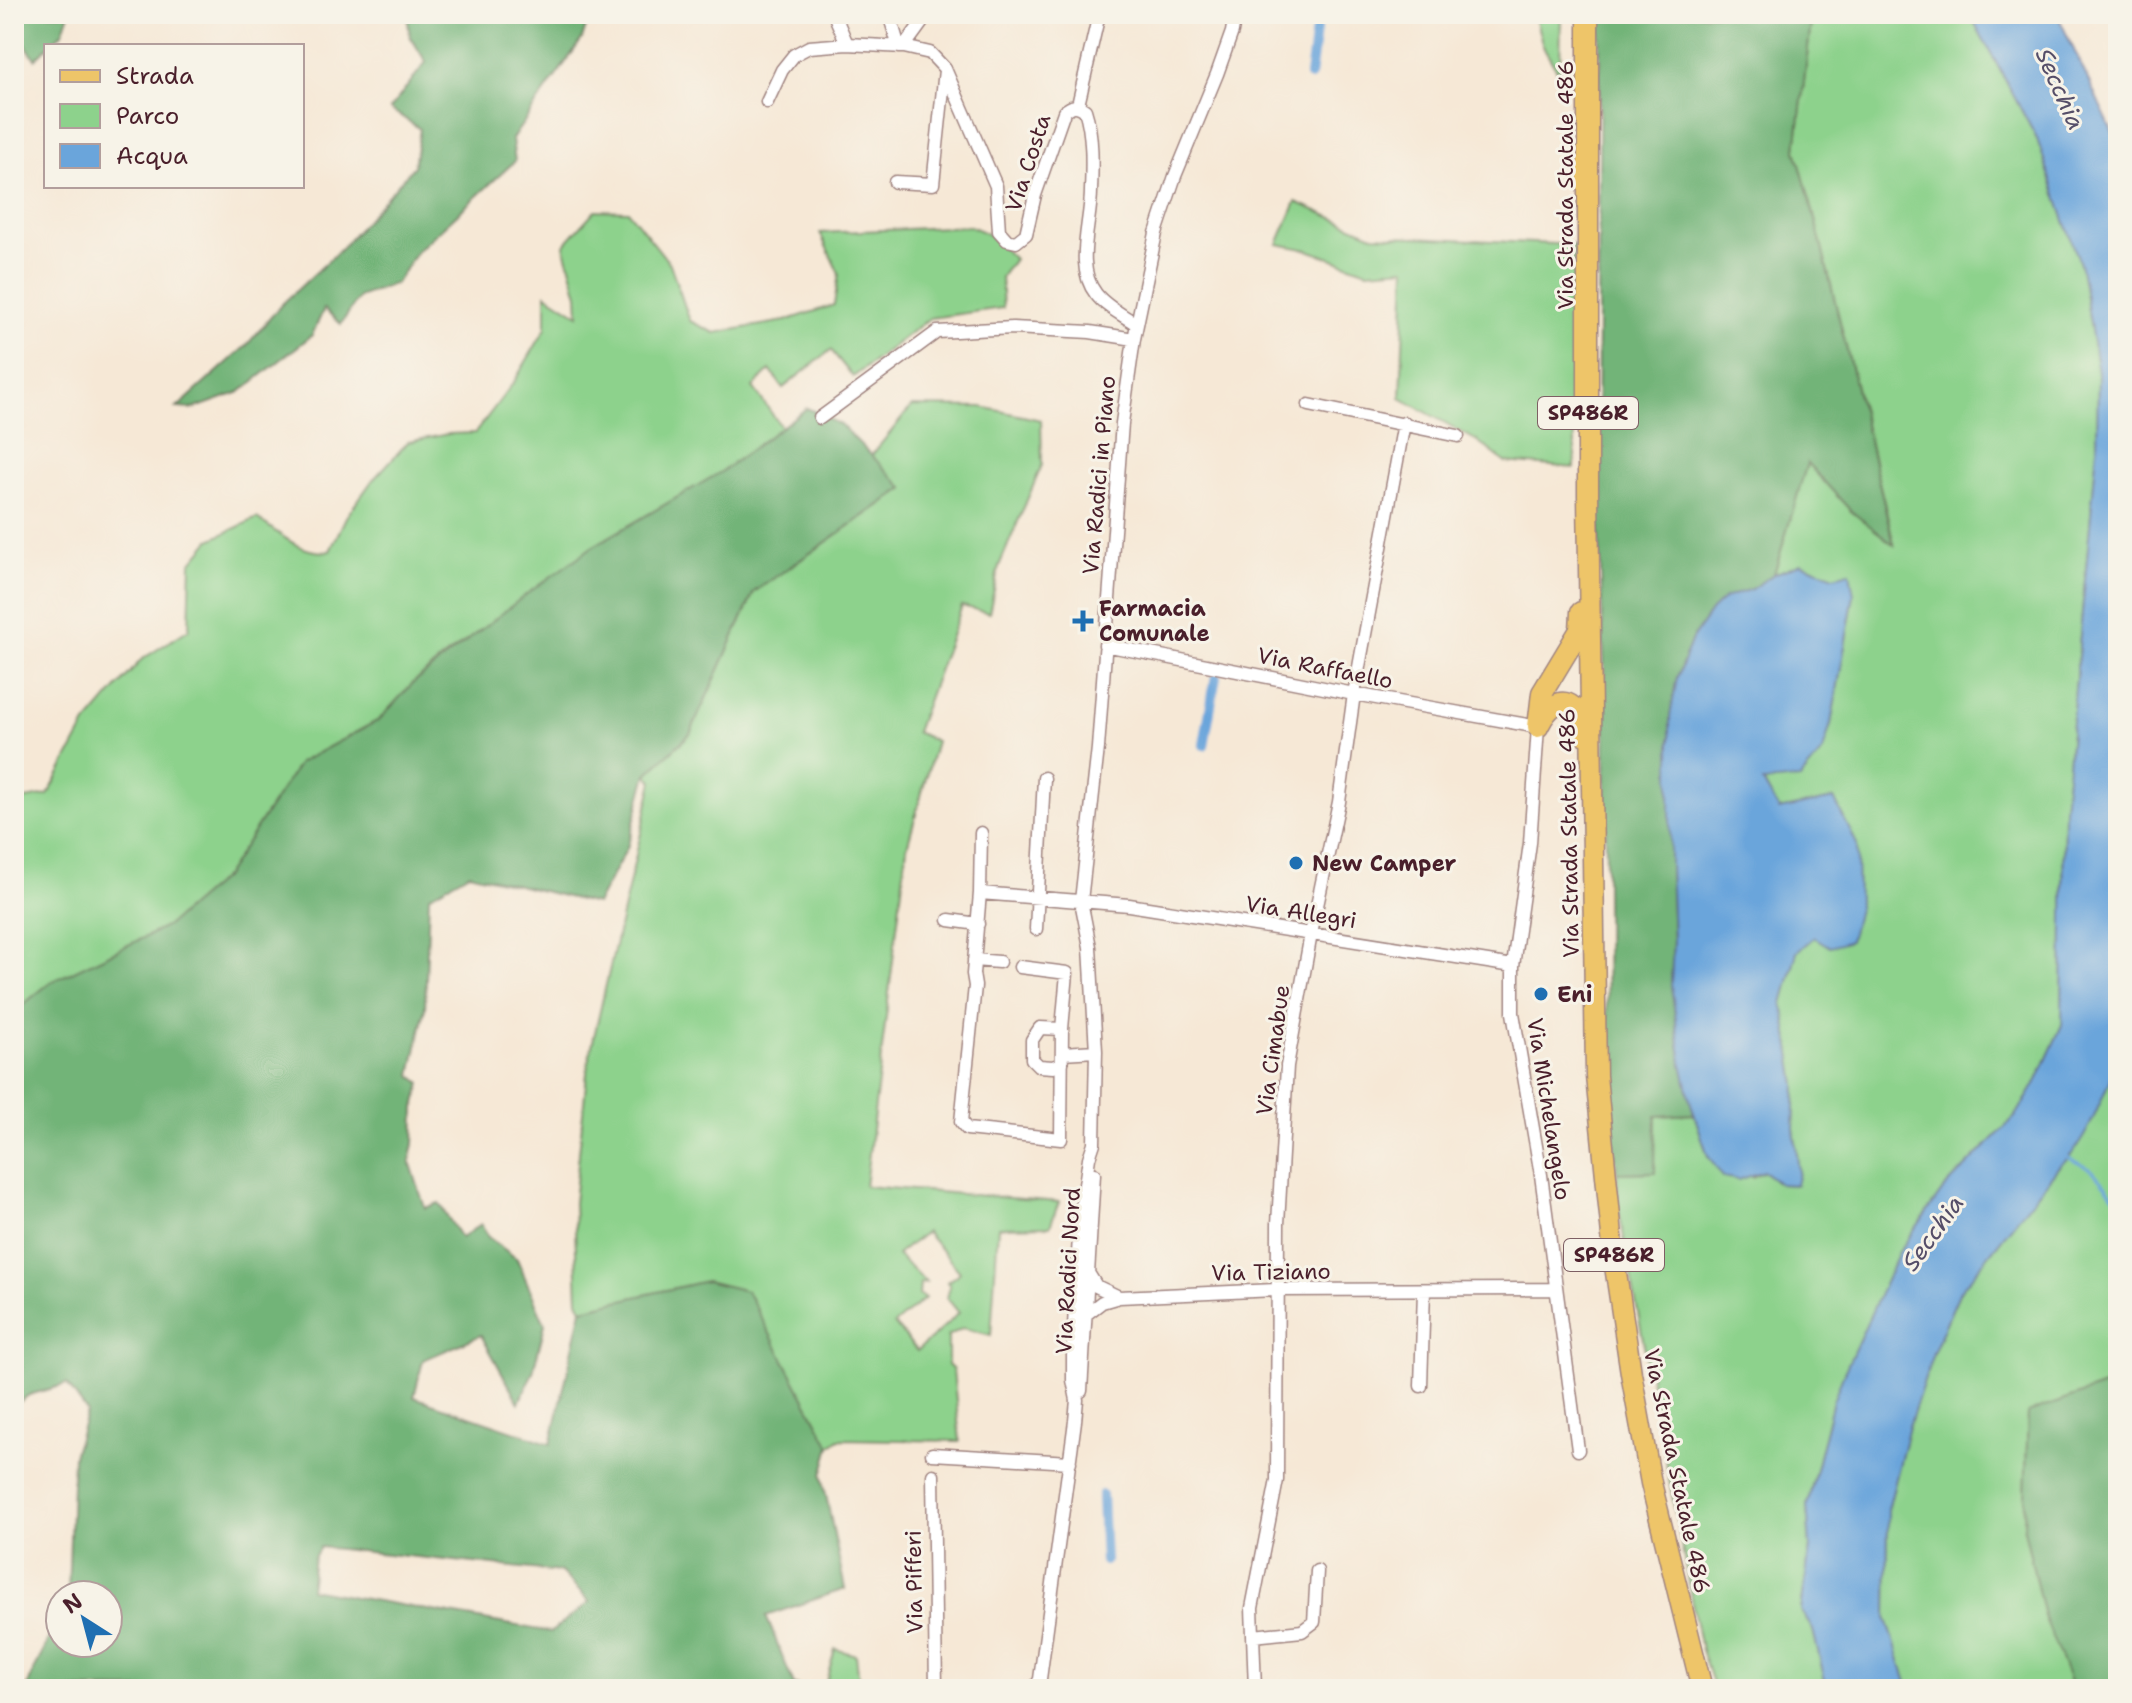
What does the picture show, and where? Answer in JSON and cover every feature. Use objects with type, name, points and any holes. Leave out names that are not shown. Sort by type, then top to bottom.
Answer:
[{"type":"main road","name":"Via Strada Statale 486","points":[[1588,14],[1588,549],[1596,1076],[1615,1266],[1651,1483],[1702,1689]]},
{"type":"main road","points":[[1538,727],[1542,693],[1580,630],[1581,572],[1588,549]]},
{"type":"main road","points":[[1538,727],[1550,707],[1558,703],[1567,703],[1577,709],[1585,731],[1585,766],[1592,813]]},
{"type":"street","points":[[834,14],[841,45]]},
{"type":"street","points":[[889,14],[901,47]]},
{"type":"street","points":[[901,47],[928,14]]},
{"type":"street","points":[[1078,105],[1099,14]]},
{"type":"street","name":"Via Radici in Piano","points":[[1076,1295],[1083,1196],[1094,1143],[1096,1051],[1090,947],[1081,901],[1098,748],[1121,438],[1136,324],[1160,221],[1217,74],[1235,14]]},
{"type":"street","points":[[767,102],[782,70],[794,55],[809,47],[901,47],[930,53],[945,69],[933,184],[895,182]]},
{"type":"street","name":"Via Costa","points":[[945,69],[996,186],[999,231],[1007,240],[1016,242],[1026,234],[1035,195],[1064,112],[1078,105],[1085,110],[1090,123],[1092,192],[1084,259],[1087,280],[1105,302],[1136,324]]},
{"type":"street","points":[[820,418],[937,332],[1013,328],[1090,332],[1134,339]]},
{"type":"street","points":[[1309,405],[1458,436]]},
{"type":"street","name":"Via Cimabue","points":[[1255,1689],[1252,1608],[1277,1480],[1276,1290],[1287,1066],[1339,802],[1354,694],[1404,423]]},
{"type":"street","name":"Via Raffaello","points":[[1105,645],[1538,727]]},
{"type":"street","name":"Via Michelangelo","points":[[1538,727],[1530,843],[1513,966],[1513,1013],[1541,1175],[1578,1450]]},
{"type":"street","points":[[1036,929],[1044,778]]},
{"type":"street","points":[[981,833],[980,893],[973,974],[975,986],[961,1122],[964,1128],[1061,1139],[1062,1029],[1067,973],[1020,967]]},
{"type":"street","name":"Via Allegri","points":[[980,893],[1129,905],[1513,966]]},
{"type":"street","points":[[949,920],[978,924]]},
{"type":"street","points":[[974,960],[999,962]]},
{"type":"street","points":[[1062,1029],[1040,1028],[1032,1040],[1032,1059],[1039,1066],[1053,1067],[1062,1058],[1096,1051]]},
{"type":"street","name":"Via Radici Nord","points":[[1077,1400],[1081,1396],[1094,1143]]},
{"type":"street","points":[[1088,1273],[1096,1286],[1119,1297]]},
{"type":"street","name":"Via Tiziano","points":[[1119,1297],[1276,1290],[1556,1289]]},
{"type":"street","points":[[1421,1386],[1424,1290]]},
{"type":"street","name":"Via Radici Nord","points":[[1035,1689],[1040,1679],[1077,1400],[1073,1367],[1076,1295]]},
{"type":"street","points":[[1085,1315],[1102,1302],[1119,1297]]},
{"type":"street","points":[[1074,1387],[1061,1376],[1083,1354]]},
{"type":"street","points":[[932,1454],[1070,1462]]},
{"type":"street","name":"Via Pifferi","points":[[933,1475],[936,1689]]},
{"type":"street","points":[[1253,1636],[1309,1628],[1314,1622],[1317,1571]]},
{"type":"green space","points":[[18,14],[69,14],[62,33],[51,44],[44,44],[44,50],[35,59],[15,28]]},
{"type":"green space","points":[[407,14],[590,14],[582,39],[512,139],[515,161],[417,251],[396,283],[359,297],[341,324],[324,309],[312,335],[240,392],[193,409],[177,408],[247,345],[281,305],[340,250],[414,166],[420,129],[390,109],[426,62],[410,36]]},
{"type":"green space","points":[[1534,14],[1561,14],[1560,75],[1543,46]]},
{"type":"green space","points":[[1600,14],[1812,14],[1796,150],[1894,545],[1851,511],[1807,463],[1774,574],[1751,589],[1725,599],[1712,610],[1692,639],[1677,677],[1670,716],[1671,985],[1682,1064],[1694,1114],[1656,1116],[1655,1172],[1617,1173],[1607,1073],[1605,688],[1597,465]]},
{"type":"green space","points":[[1812,14],[1970,14],[2037,139],[2081,267],[2098,373],[2097,449],[2064,809],[2062,1025],[2036,1083],[2016,1116],[1943,1190],[1899,1252],[1833,1401],[1807,1506],[1810,1547],[1801,1611],[1813,1630],[1827,1689],[1714,1689],[1701,1650],[1618,1206],[1617,1173],[1654,1172],[1656,1116],[1694,1114],[1708,1156],[1753,1177],[1764,1171],[1779,1184],[1795,1185],[1799,1172],[1794,1128],[1796,1085],[1783,1003],[1797,951],[1814,937],[1834,799],[1778,810],[1763,781],[1831,724],[1854,595],[1834,576],[1801,563],[1774,574],[1807,463],[1851,511],[1894,543],[1796,150]]},
{"type":"green space","points":[[1296,202],[1373,235],[1574,245],[1575,468],[1505,462],[1479,442],[1401,398],[1406,268],[1367,271],[1308,250],[1278,244]]},
{"type":"green space","points":[[595,210],[628,211],[670,264],[690,321],[715,333],[785,321],[834,305],[839,274],[820,233],[970,226],[990,235],[1014,259],[1001,277],[1003,308],[930,318],[853,377],[831,350],[783,388],[770,370],[753,387],[782,428],[721,472],[592,547],[443,658],[413,683],[379,720],[299,763],[225,876],[166,927],[51,982],[14,1012],[14,801],[48,795],[86,724],[141,660],[189,629],[191,563],[210,540],[257,518],[301,547],[330,551],[346,517],[372,481],[408,442],[448,434],[475,433],[514,382],[546,328],[546,294],[579,315],[578,295],[564,245]]},
{"type":"green space","points":[[912,406],[982,407],[1041,420],[1042,465],[999,566],[989,613],[962,606],[916,732],[936,741],[907,847],[865,1186],[1059,1202],[1050,1226],[998,1227],[991,1335],[963,1328],[948,1336],[948,1365],[953,1370],[960,1441],[839,1439],[830,1446],[747,1291],[706,1281],[582,1309],[578,1300],[574,1203],[588,1063],[653,781],[647,774],[690,734],[754,592],[903,489],[871,456]],"holes":[[[926,1232],[960,1272],[947,1282],[950,1286],[947,1298],[959,1313],[917,1351],[894,1324],[925,1298],[919,1295],[920,1283],[926,1282],[897,1255]]]},
{"type":"green space","points":[[807,408],[841,425],[904,488],[754,592],[690,734],[647,774],[627,848],[596,904],[469,873],[429,896],[425,1008],[411,1075],[421,1083],[415,1108],[410,1161],[425,1208],[439,1203],[461,1238],[481,1224],[488,1237],[517,1259],[545,1324],[533,1372],[519,1403],[481,1335],[423,1360],[414,1397],[551,1444],[582,1309],[706,1281],[747,1291],[830,1446],[822,1475],[845,1589],[766,1616],[794,1685],[806,1689],[26,1689],[44,1649],[44,1659],[124,1659],[124,1579],[69,1579],[73,1456],[87,1412],[67,1384],[29,1395],[14,1406],[14,1012],[51,982],[166,927],[225,876],[299,763],[379,720],[413,683],[592,547],[721,472]],"holes":[[[320,1547],[561,1572],[590,1602],[551,1632],[310,1589],[314,1557]]]},
{"type":"green space","points":[[2118,1059],[2118,1381],[2028,1414],[2024,1529],[2044,1616],[2073,1689],[1909,1689],[1887,1620],[1888,1510],[1909,1426],[1933,1353],[1960,1291],[2061,1164],[2096,1112]]},
{"type":"green space","points":[[2118,1381],[2118,1689],[2073,1689],[2044,1616],[2024,1529],[2028,1413]]},
{"type":"green space","points":[[835,1649],[856,1655],[860,1689],[824,1689]]},
{"type":"water","name":"Secchia","points":[[1970,14],[2057,14],[2118,143],[2118,1059],[2079,1144],[1960,1291],[1933,1353],[1909,1426],[1888,1510],[1887,1619],[1909,1689],[1827,1689],[1813,1630],[1801,1611],[1810,1547],[1807,1506],[1833,1401],[1899,1252],[1943,1190],[2016,1116],[2036,1083],[2062,1025],[2064,809],[2097,449],[2098,373],[2081,267],[2037,139]]},
{"type":"water","points":[[1801,563],[1834,576],[1850,572],[1854,595],[1831,724],[1823,751],[1800,779],[1763,782],[1779,810],[1834,799],[1857,844],[1858,909],[1850,941],[1830,947],[1814,937],[1797,952],[1783,1003],[1796,1085],[1794,1128],[1799,1172],[1796,1185],[1779,1184],[1764,1171],[1739,1180],[1723,1177],[1708,1156],[1691,1104],[1671,985],[1670,716],[1677,677],[1692,639],[1712,610],[1725,598],[1751,589],[1774,574]]},
{"type":"waterway","points":[[1310,76],[1318,14]]},
{"type":"waterway","points":[[1204,745],[1216,676]]},
{"type":"waterway","points":[[2067,1157],[2093,1171],[2118,1201]]},
{"type":"waterway","points":[[1102,1495],[1105,1561]]},
{"type":"place","name":"Farmacia Comunale","points":[[1083,621]]},
{"type":"place","name":"New Camper","points":[[1296,863]]},
{"type":"place","name":"Eni","points":[[1541,994]]}]
